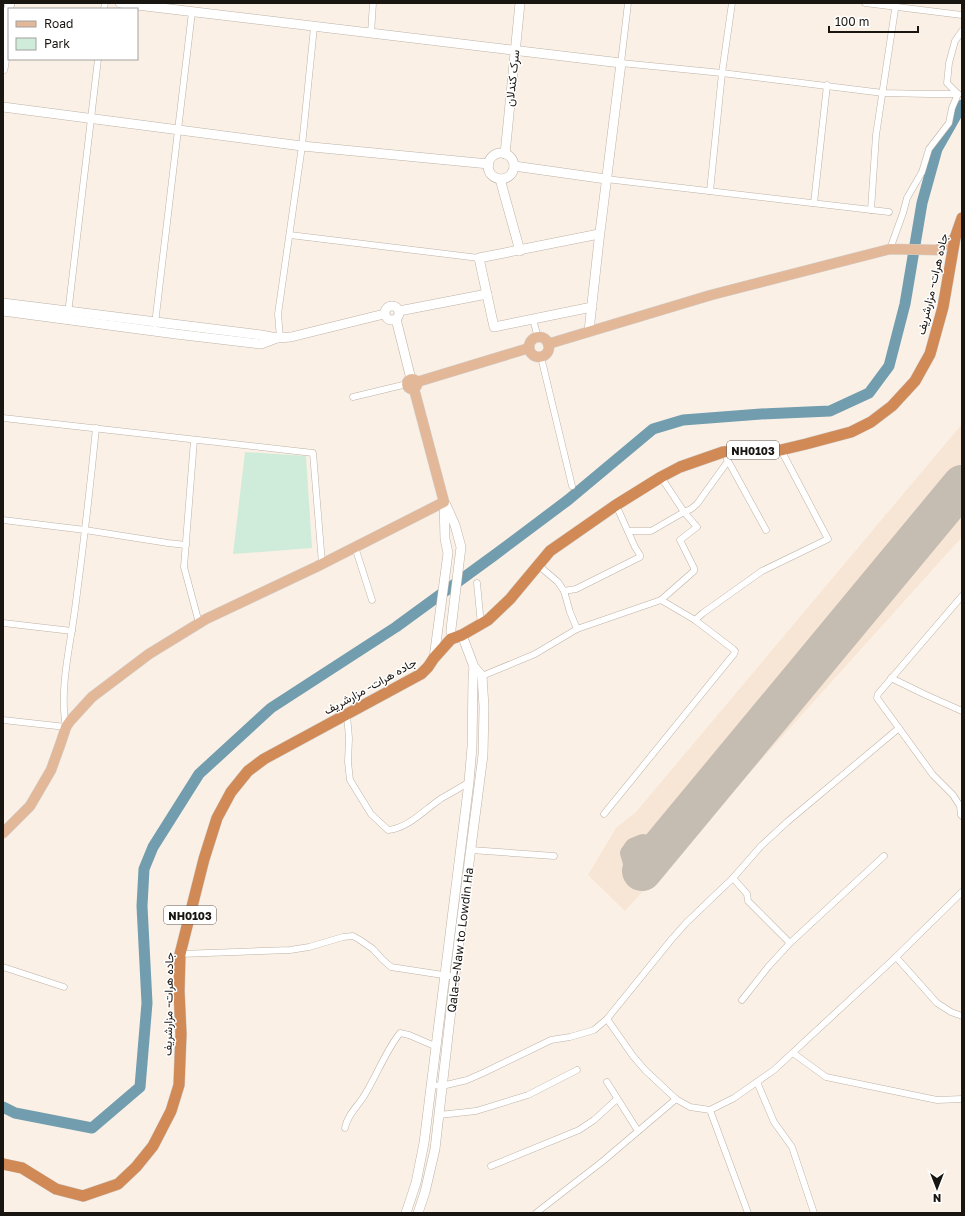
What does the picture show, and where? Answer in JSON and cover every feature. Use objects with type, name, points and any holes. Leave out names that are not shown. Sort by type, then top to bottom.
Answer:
[{"type":"highway","name":"جاده هرات- مزارشریف","points":[[3,1164],[22,1168],[56,1189],[83,1196],[118,1184],[136,1167],[153,1146],[171,1111],[179,1085],[181,1034],[179,991],[180,954],[206,852],[217,818],[231,792],[248,771],[264,759],[421,674],[434,658],[457,637],[488,620],[510,599],[550,551],[616,505],[661,477],[680,468],[726,457],[744,450],[781,450],[851,432],[872,422],[892,406],[915,381],[930,354],[943,308],[955,238],[962,218]]},
{"type":"main road","points":[[548,344],[711,295],[890,249],[937,250],[955,238]]},
{"type":"main road","points":[[538,338],[544,339],[548,344],[548,350],[541,357],[535,356],[529,348],[532,340],[538,338]]},
{"type":"main road","points":[[3,833],[7,824],[30,806],[50,770],[66,727],[92,696],[149,654],[206,619],[322,564],[444,502],[412,383],[529,348]]},
{"type":"street","points":[[120,3],[515,51],[722,73],[883,93],[958,94]]},
{"type":"street","points":[[370,33],[373,3]]},
{"type":"street","name":"سرک کندلان","points":[[505,154],[520,3]]},
{"type":"street","points":[[589,331],[599,234],[628,3]]},
{"type":"street","points":[[710,191],[722,73],[732,3]]},
{"type":"street","points":[[865,3],[896,5],[962,15]]},
{"type":"street","points":[[871,210],[876,135],[896,5]]},
{"type":"street","points":[[3,69],[6,50],[4,31],[8,12]]},
{"type":"street","points":[[154,327],[192,12]]},
{"type":"street","points":[[278,338],[278,314],[302,146],[314,27]]},
{"type":"street","points":[[958,94],[947,83],[949,63],[955,41],[962,31]]},
{"type":"street","points":[[68,315],[98,60]]},
{"type":"street","points":[[814,203],[827,86]]},
{"type":"street","points":[[890,249],[907,198],[922,172],[930,149],[949,123],[952,108],[958,94]]},
{"type":"street","points":[[3,107],[302,146],[489,164]]},
{"type":"street","points":[[496,154],[505,154],[512,158],[514,166],[512,174],[508,177],[500,179],[496,178],[490,172],[490,160],[496,154]]},
{"type":"street","points":[[514,166],[606,179],[889,212]]},
{"type":"street","points":[[500,179],[520,250]]},
{"type":"street","points":[[290,235],[479,258],[599,234]]},
{"type":"street","points":[[479,258],[494,327],[592,307]]},
{"type":"street","points":[[397,315],[487,294]]},
{"type":"street","points":[[3,303],[68,315],[154,327],[204,338],[261,344],[278,338]]},
{"type":"street","points":[[154,327],[205,328],[278,338],[291,337],[384,314],[386,308],[391,306],[396,307],[412,383],[353,397]]},
{"type":"street","points":[[3,311],[68,315]]},
{"type":"street","points":[[533,319],[538,338]]},
{"type":"street","points":[[204,338],[205,328]]},
{"type":"street","points":[[541,357],[572,486]]},
{"type":"street","points":[[3,418],[313,454],[322,564]]},
{"type":"street","points":[[3,720],[66,727],[64,715],[65,682],[85,530],[96,428]]},
{"type":"street","points":[[194,440],[184,567],[199,623]]},
{"type":"street","points":[[696,620],[703,613],[762,571],[828,539],[781,450]]},
{"type":"street","points":[[628,531],[651,530],[691,509],[697,504],[726,457],[766,530]]},
{"type":"street","points":[[482,676],[536,654],[577,629],[661,600],[694,571],[694,568],[680,540],[697,527],[684,512],[661,477]]},
{"type":"street","points":[[444,502],[455,525],[461,547],[452,620],[457,637]]},
{"type":"street","points":[[434,658],[448,553],[445,539],[444,502]]},
{"type":"street","points":[[564,591],[576,589],[640,557],[640,554],[634,547],[616,505]]},
{"type":"street","points":[[3,520],[186,545]]},
{"type":"street","points":[[354,547],[372,600]]},
{"type":"street","points":[[538,565],[558,582],[564,591],[577,629]]},
{"type":"street","points":[[477,583],[481,625]]},
{"type":"street","points":[[962,596],[878,694],[877,698],[933,775],[954,795],[960,806],[962,816]]},
{"type":"street","points":[[604,814],[735,651],[696,620],[661,600]]},
{"type":"street","points":[[3,623],[72,631]]},
{"type":"street","name":"Qala-e-Naw to Lowdin Ha","points":[[418,1213],[425,1192],[435,1149],[483,755],[484,708],[482,676],[474,667],[457,637]]},
{"type":"street","name":"Qala-e-Naw to Lowdin Ha","points":[[406,1213],[416,1183],[423,1150],[432,1085],[469,782],[472,748],[472,678],[474,667]]},
{"type":"street","points":[[892,678],[962,711]]},
{"type":"street","points":[[347,714],[350,780],[371,814],[388,830],[392,830],[407,824],[442,798],[469,782]]},
{"type":"street","points":[[432,1085],[442,1086],[467,1080],[552,1040],[570,1037],[594,1030],[608,1019],[686,922],[733,878],[761,846],[786,822],[899,728]]},
{"type":"street","points":[[464,820],[474,822]]},
{"type":"street","points":[[471,850],[554,856]]},
{"type":"street","points":[[742,1000],[768,967],[790,943],[884,856]]},
{"type":"street","points":[[733,878],[747,894],[748,901],[790,943]]},
{"type":"street","points":[[608,1019],[633,1056],[645,1070],[676,1099],[690,1108],[710,1110],[734,1098],[774,1070],[896,957],[962,892]]},
{"type":"street","points":[[180,954],[290,950],[353,936],[374,949],[391,967],[456,977]]},
{"type":"street","points":[[896,957],[937,1003],[951,1012],[962,1016]]},
{"type":"street","points":[[3,968],[64,987]]},
{"type":"street","points":[[345,1128],[347,1120],[364,1096],[400,1033],[410,1035],[436,1047]]},
{"type":"street","points":[[793,1053],[826,1077],[937,1100],[962,1099]]},
{"type":"street","points":[[439,1115],[476,1111],[528,1095],[577,1070]]},
{"type":"street","points":[[607,1082],[638,1131]]},
{"type":"street","points":[[757,1082],[774,1122],[792,1147],[814,1213]]},
{"type":"street","points":[[536,1213],[603,1161],[676,1099]]},
{"type":"street","points":[[491,1166],[579,1130],[594,1120],[618,1100]]},
{"type":"street","points":[[710,1110],[748,1213]]},
{"type":"shaded area","points":[[962,424],[962,537],[625,911],[588,875],[616,828],[636,812]]},
{"type":"green space","points":[[245,452],[306,456],[312,548],[233,554]]},
{"type":"waterway","points":[[3,1107],[15,1113],[92,1128],[140,1087],[147,1003],[142,906],[144,869],[153,847],[199,774],[271,708],[396,627],[496,554],[568,500],[653,429],[683,420],[761,414],[830,411],[869,393],[889,366],[905,304],[922,203],[937,149],[962,105]]},
{"type":"taxiway","points":[[642,871],[631,863],[628,853],[633,846],[643,842],[651,844],[659,850]]},
{"type":"runway","points":[[642,871],[962,485]]}]
